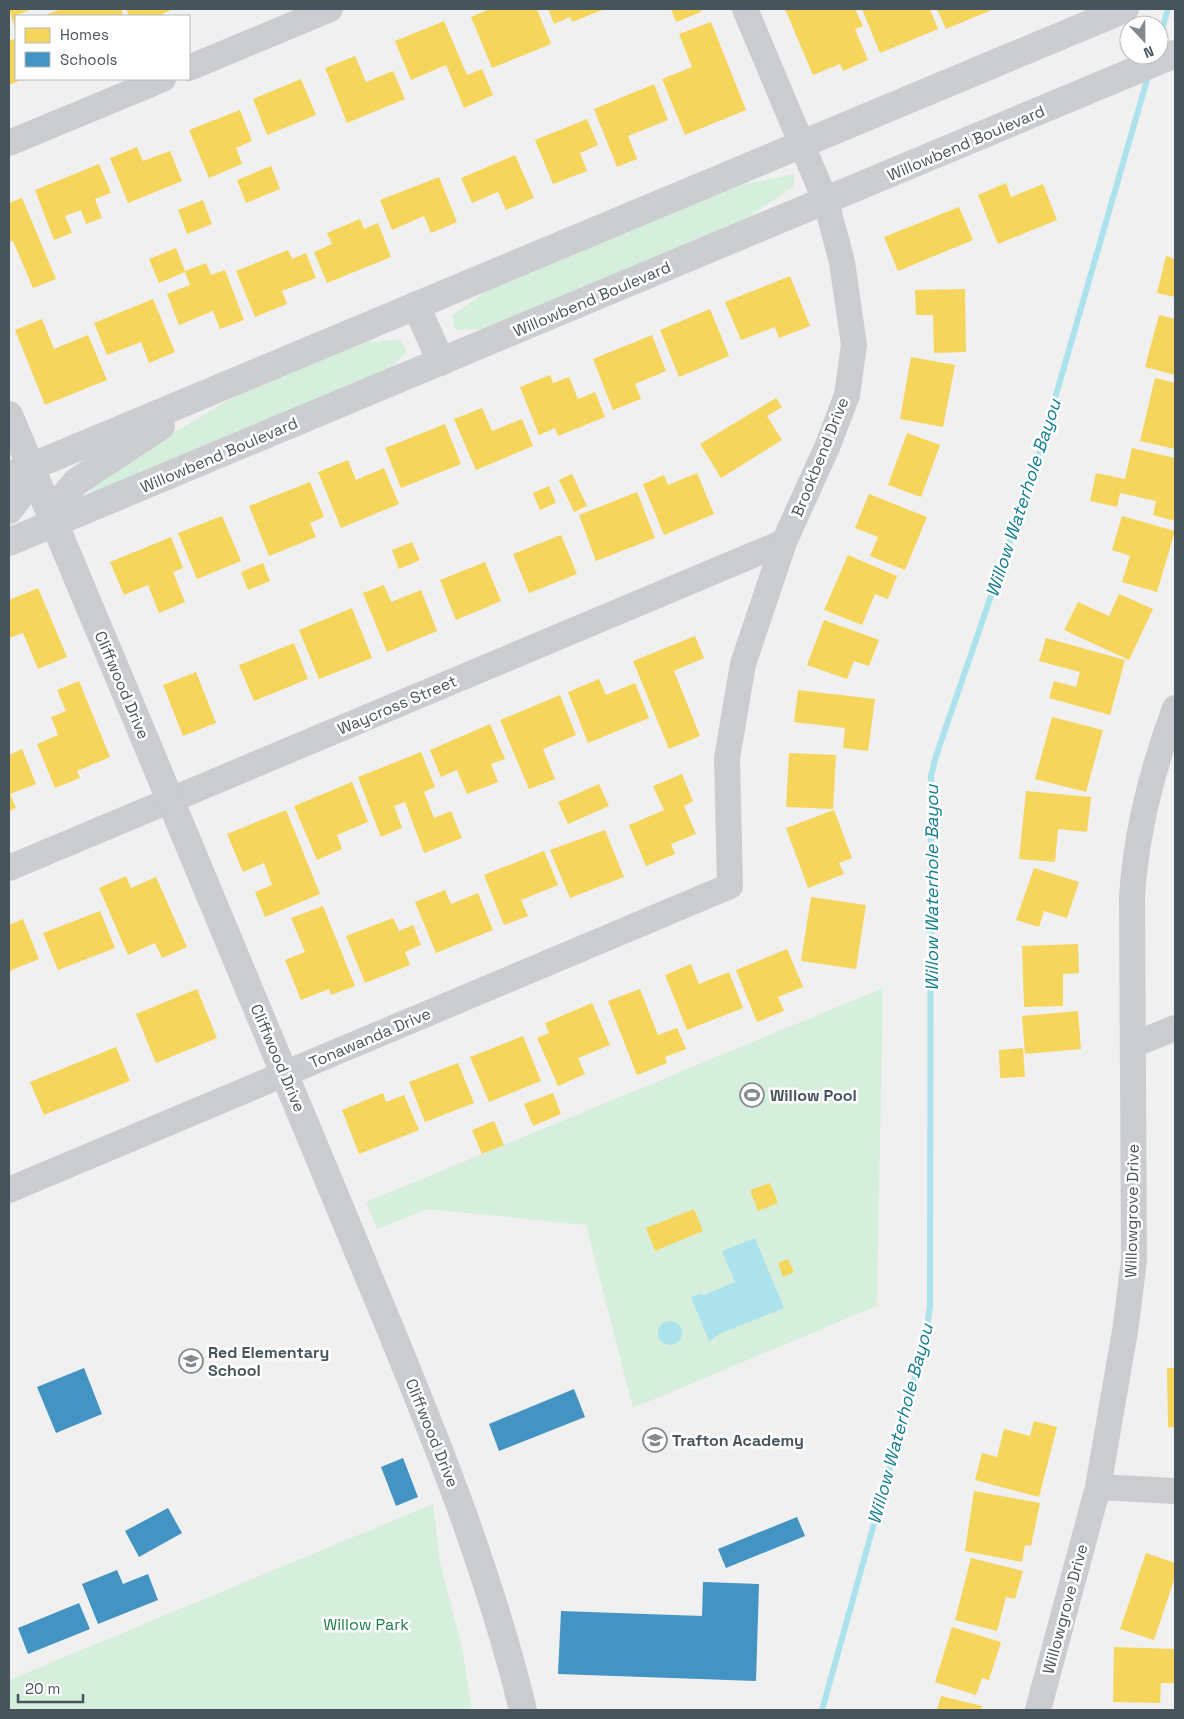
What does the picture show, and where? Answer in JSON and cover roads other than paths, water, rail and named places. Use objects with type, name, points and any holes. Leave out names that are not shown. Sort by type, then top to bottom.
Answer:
[{"type":"main road","points":[[9,510],[27,487],[20,472],[1124,9]]},
{"type":"main road","name":"Willowbend Boulevard","points":[[9,542],[826,202],[1175,54]]},
{"type":"main road","points":[[416,305],[441,362]]},
{"type":"main road","points":[[54,523],[60,501],[76,482],[221,387]]},
{"type":"street","points":[[190,68],[330,9]]},
{"type":"street","name":"Brookbend Drive","points":[[730,886],[727,758],[743,664],[784,542],[828,445],[846,395],[854,345],[842,262],[826,202],[745,9]]},
{"type":"street","points":[[9,143],[161,80]]},
{"type":"street","name":"Cliffwood Drive","points":[[9,415],[20,472],[54,523],[285,1074],[457,1494],[490,1592],[523,1710]]},
{"type":"street","name":"Waycross Street","points":[[9,868],[784,542]]},
{"type":"street","name":"Willowgrove Drive","points":[[1038,1710],[1098,1487],[1126,1326],[1134,1260],[1132,897],[1135,858],[1149,784],[1175,708]]},
{"type":"street","name":"Tonawanda Drive","points":[[9,1190],[730,886]]},
{"type":"street","points":[[1133,1046],[1175,1028]]},
{"type":"street","points":[[1098,1487],[1175,1491]]},
{"type":"water","points":[[755,1238],[784,1308],[721,1333],[709,1341],[691,1297],[699,1294],[704,1295],[735,1282],[722,1251]]},
{"type":"water","points":[[665,1321],[675,1321],[682,1328],[682,1338],[675,1345],[665,1345],[658,1338],[658,1328]]},
{"type":"waterway","name":"Willow Waterhole Bayou","points":[[1166,15],[1168,9]]},
{"type":"waterway","name":"Willow Waterhole Bayou","points":[[822,1710],[925,1341],[930,1306],[931,776],[936,756],[1034,471],[1149,73]]},
{"type":"place","name":"Willow Pool","points":[[752,1095]]},
{"type":"place","name":"Red Elementary School","points":[[191,1361]]},
{"type":"place","name":"Trafton Academy","points":[[655,1440]]},
{"type":"park label","name":"Willow Park","points":[[366,1624]]}]
